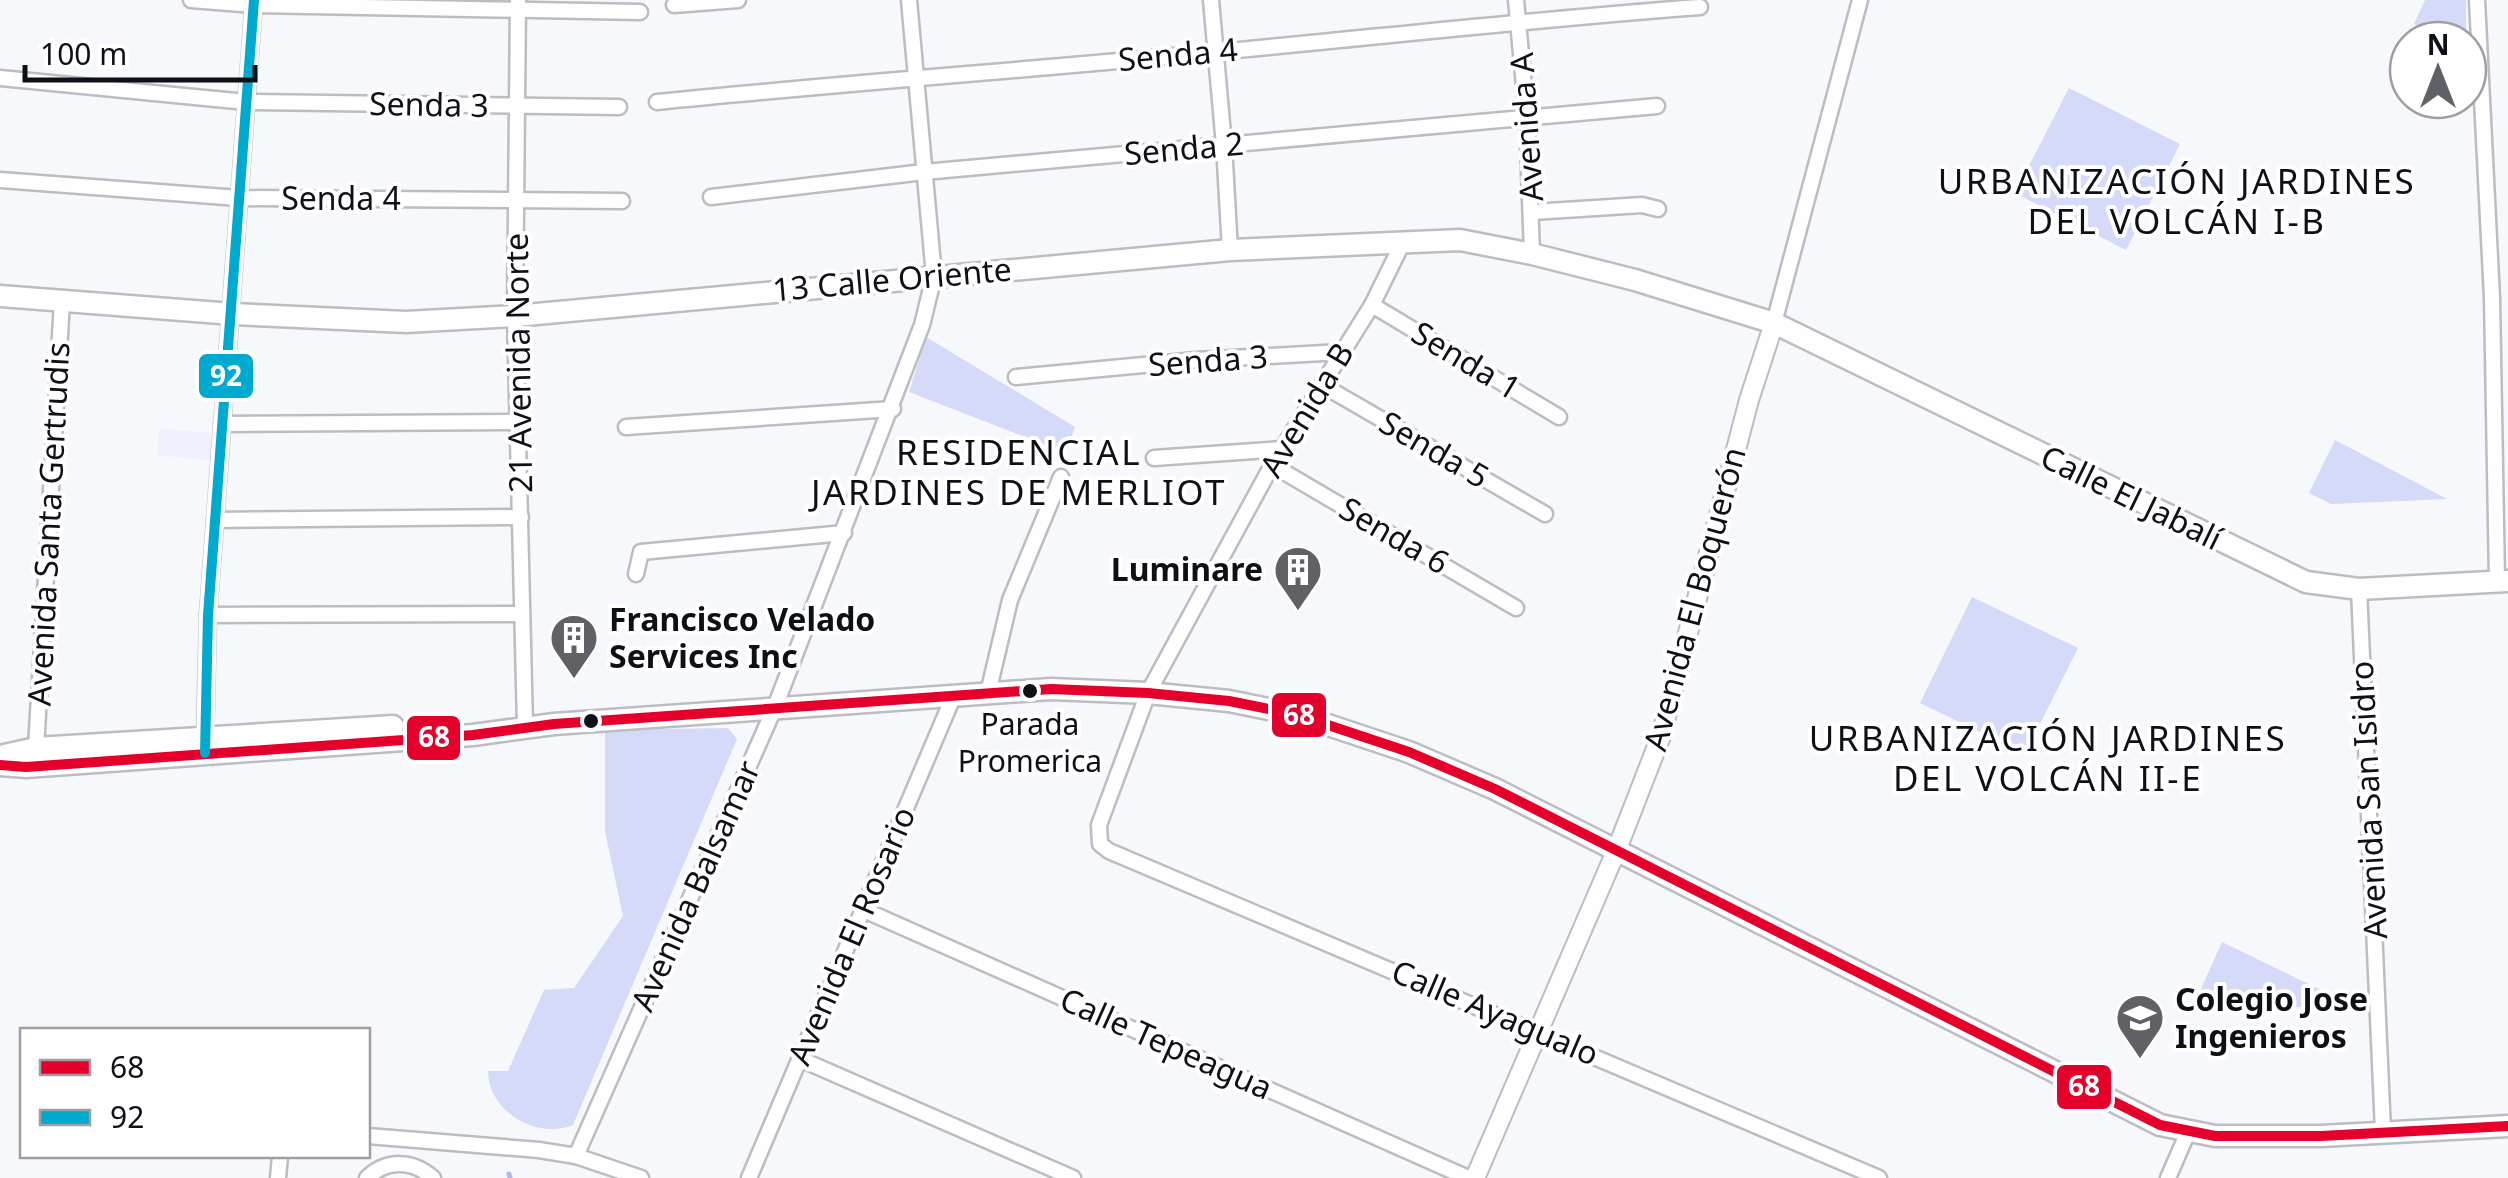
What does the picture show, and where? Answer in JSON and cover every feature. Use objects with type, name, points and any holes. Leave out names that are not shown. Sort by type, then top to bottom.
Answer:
[{"type":"main road","name":"13 Calle Oriente","points":[[0,296],[232,314],[406,322],[516,316],[1230,250],[1460,240],[1635,280],[1774,324]]},
{"type":"main road","name":"Calle El Jabalí","points":[[1774,324],[2306,582],[2359,589],[2502,581]]},
{"type":"main road","points":[[0,756],[36,748],[473,734],[525,726],[1051,689],[1229,701],[1331,724],[1478,781],[2160,1125],[2214,1136],[2322,1136],[2508,1126]]},
{"type":"main road","points":[[0,764],[26,767],[205,745]]},
{"type":"street","points":[[191,0],[640,12]]},
{"type":"street","points":[[674,5],[738,0]]},
{"type":"street","name":"Avenida Balsamar","points":[[576,1156],[775,707],[922,325],[934,276],[909,0]]},
{"type":"street","points":[[1210,0],[1230,250]]},
{"type":"street","name":"Avenida A","points":[[1516,0],[1533,212],[1532,254]]},
{"type":"street","name":"Avenida El Boquerón","points":[[1472,1178],[1539,1031],[1661,736],[1860,0]]},
{"type":"street","points":[[2476,0],[2502,581]]},
{"type":"street","points":[[205,745],[208,615],[254,2]]},
{"type":"street","name":"21 Avenida Norte","points":[[518,6],[516,316],[525,726]]},
{"type":"street","name":"Senda 4","points":[[657,102],[1700,7]]},
{"type":"street","name":"Senda 3","points":[[0,78],[246,102],[619,107]]},
{"type":"street","name":"Senda 2","points":[[711,197],[924,172],[1657,106]]},
{"type":"street","name":"Senda 4","points":[[0,180],[239,198],[622,201]]},
{"type":"street","points":[[1533,212],[1642,205],[1658,209]]},
{"type":"street","name":"Avenida B","points":[[1109,850],[1100,844],[1099,825],[1148,693],[1272,465],[1372,305],[1404,240]]},
{"type":"street","name":"Avenida Santa Gertrudis","points":[[36,748],[62,300]]},
{"type":"street","name":"Senda 1","points":[[1372,305],[1560,417]]},
{"type":"street","name":"Senda 3","points":[[1016,377],[1196,360],[1342,352]]},
{"type":"street","name":"Senda 5","points":[[1322,385],[1545,514]]},
{"type":"street","points":[[626,427],[892,408]]},
{"type":"street","points":[[222,424],[519,422]]},
{"type":"street","points":[[1154,458],[1282,448]]},
{"type":"street","name":"Senda 6","points":[[1272,465],[1516,608]]},
{"type":"street","points":[[988,693],[1010,600],[1061,477]]},
{"type":"street","points":[[215,520],[521,518]]},
{"type":"street","points":[[636,574],[640,552],[844,533]]},
{"type":"street","name":"Avenida San Isidro","points":[[2359,589],[2383,1130]]},
{"type":"street","points":[[208,615],[522,614]]},
{"type":"street","name":"Avenida El Rosario","points":[[749,1178],[954,694]]},
{"type":"street","name":"Calle Ayagualo","points":[[1109,850],[1879,1178]]},
{"type":"street","name":"Calle Tepeagua","points":[[864,910],[1472,1178]]},
{"type":"street","points":[[800,1059],[1073,1178]]},
{"type":"street","points":[[2168,1178],[2188,1132]]},
{"type":"street","points":[[370,1136],[539,1150],[576,1156],[641,1178]]},
{"type":"street","points":[[398,1163],[400,1140]]},
{"type":"street","points":[[368,1178],[398,1163],[416,1166],[433,1178]]},
{"type":"shaded area","points":[[2425,0],[2466,0],[2466,20],[2416,20]]},
{"type":"shaded area","points":[[2069,88],[2180,144],[2126,250],[2015,193]]},
{"type":"shaded area","points":[[926,337],[1075,427],[1066,453],[909,392]]},
{"type":"shaded area","points":[[159,429],[218,433],[216,461],[157,455]]},
{"type":"shaded area","points":[[2335,440],[2447,499],[2331,504],[2309,493]]},
{"type":"shaded area","points":[[1972,597],[2078,648],[2025,754],[1920,703]]},
{"type":"shaded area","points":[[728,728],[737,739],[573,1125],[544,1129],[517,1119],[496,1098],[488,1071],[508,1071],[544,990],[574,988],[623,916],[605,831],[605,730]]},
{"type":"shaded area","points":[[2222,942],[2352,1005],[2222,1010],[2197,998]]},
{"type":"waterway","points":[[509,1174],[510,1178]]},
{"type":"transit line","name":"92","points":[[205,753],[208,615],[254,0]]},
{"type":"transit line","name":"68","points":[[0,765],[26,767],[473,735],[554,724],[1051,689],[1229,701],[1298,715],[1409,752],[1495,789],[2160,1125],[2215,1136],[2321,1136],[2508,1126]]},
{"type":"place","name":"Luminare","points":[[1298,612]]},
{"type":"place","name":"Francisco Velado Services Inc","points":[[574,680]]},
{"type":"place","name":"Parada Promerica","points":[[1030,691]]},
{"type":"place","name":"Colegio Jose Ingenieros","points":[[2140,1060]]},
{"type":"district","name":"URBANIZACIÓN JARDINES DEL VOLCÁN I-B","points":[[2177,202]]},
{"type":"district","name":"RESIDENCIAL JARDINES DE MERLIOT","points":[[1019,473]]},
{"type":"district","name":"URBANIZACIÓN JARDINES DEL VOLCÁN II-E","points":[[2048,759]]}]
